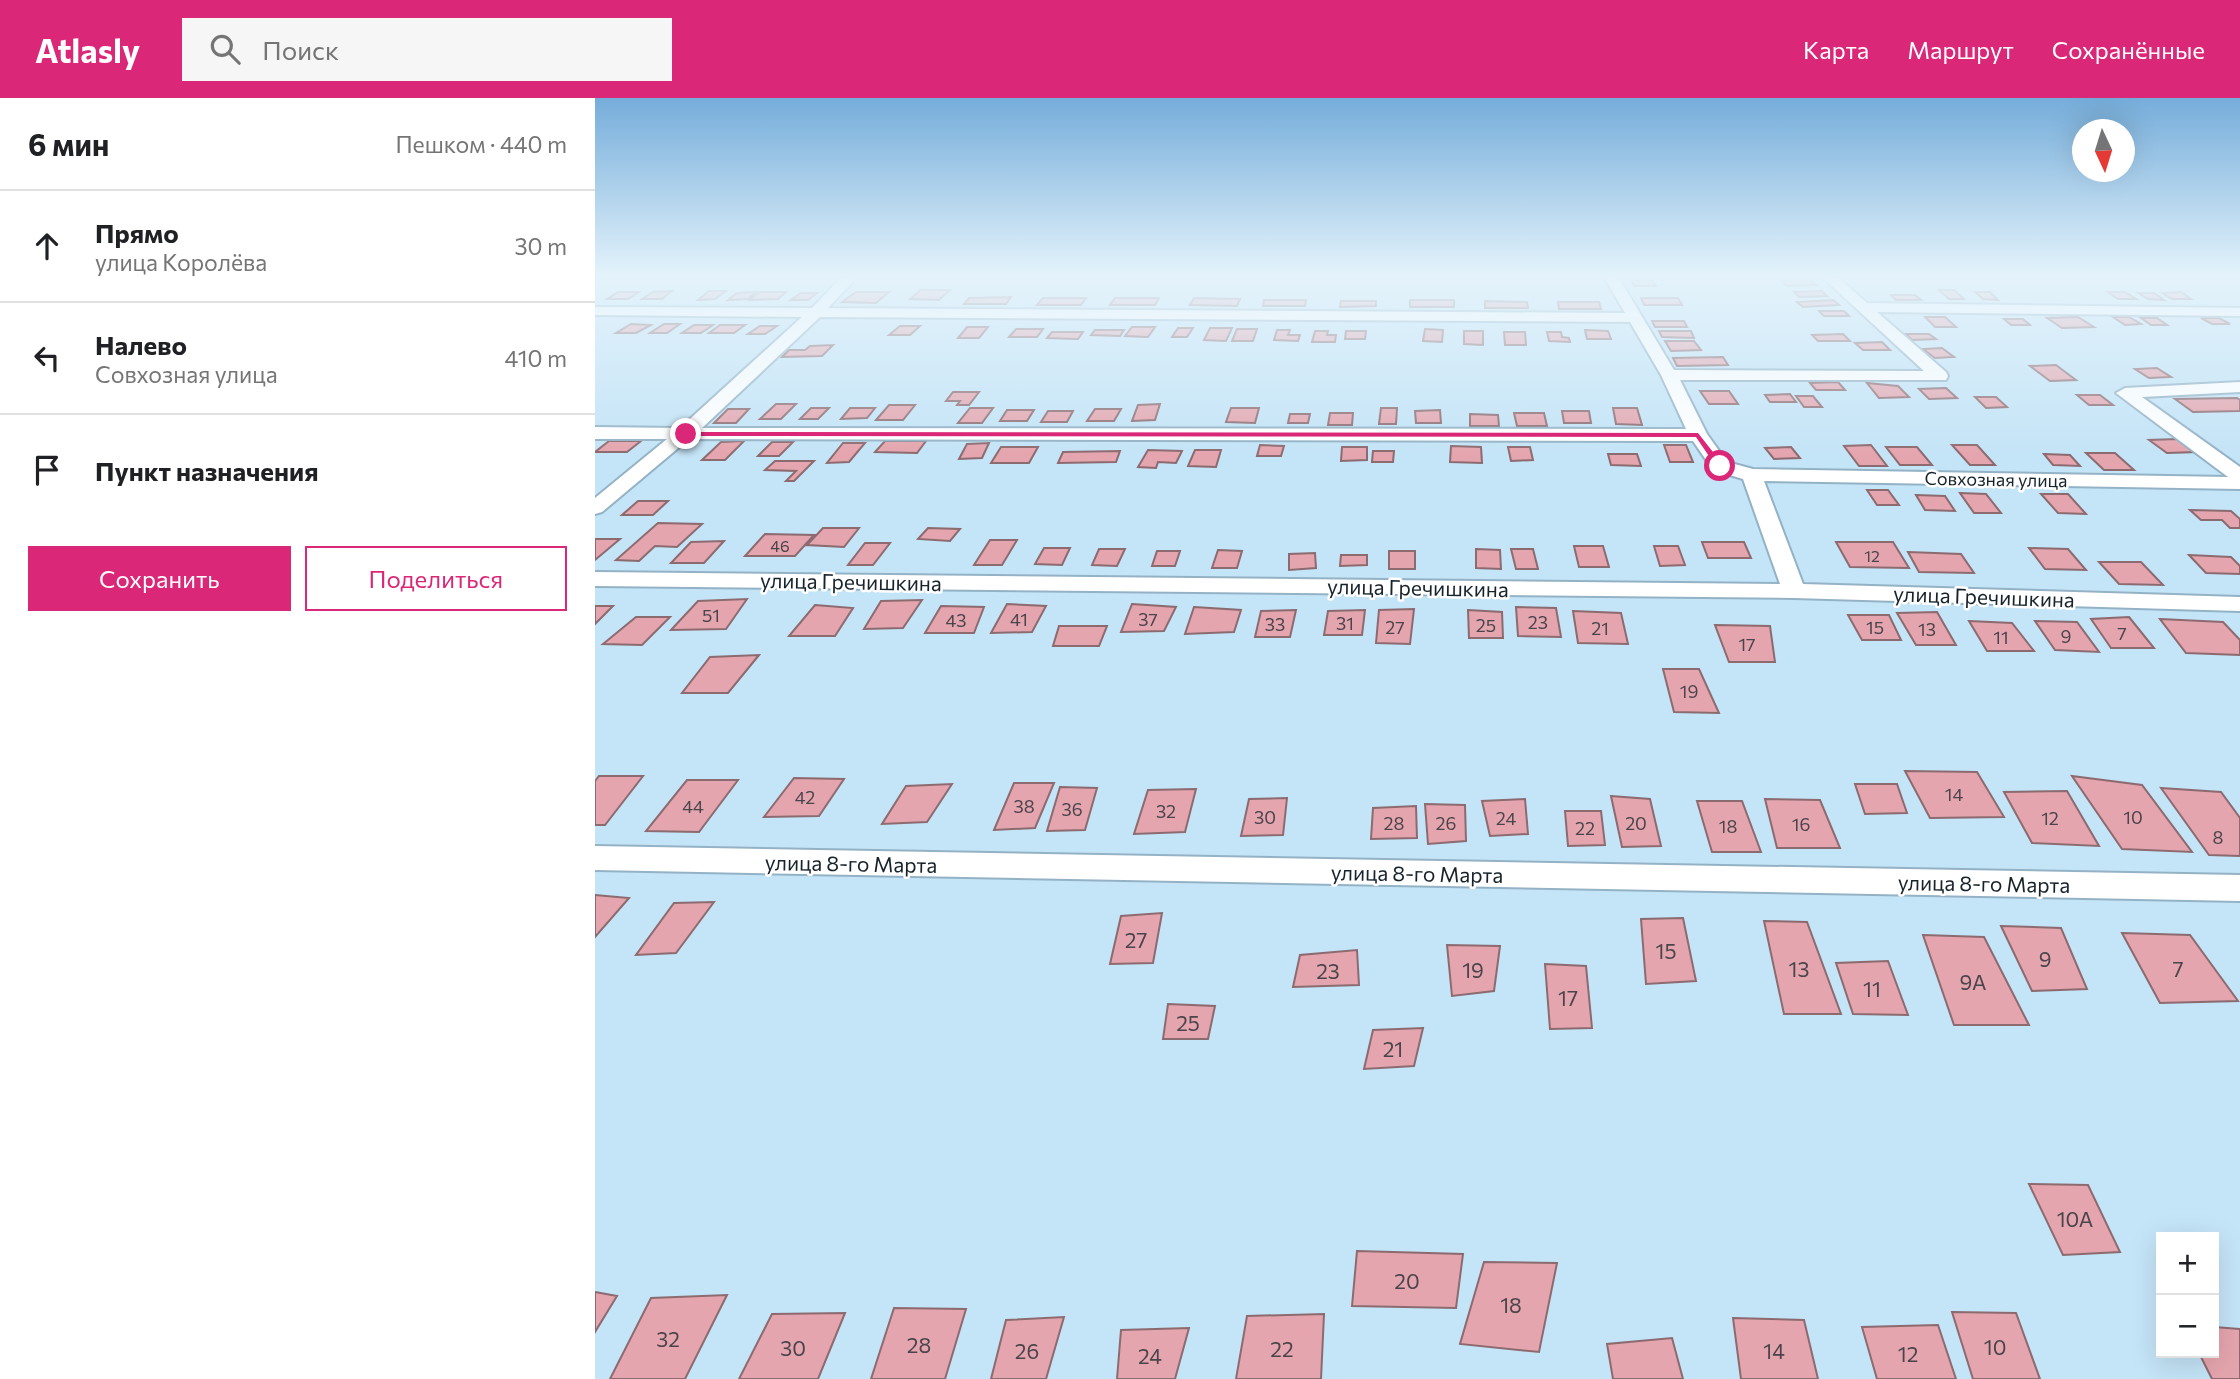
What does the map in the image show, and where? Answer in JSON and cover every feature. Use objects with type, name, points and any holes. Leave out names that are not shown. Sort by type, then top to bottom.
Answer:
[{"type":"street","points":[[595,508],[686,434],[793,335]]},
{"type":"street","name":"Совхозная улица","points":[[1646,335],[1698,435],[1720,466],[1752,475],[2240,483]]},
{"type":"street","points":[[1669,375],[1940,376],[1895,335]]},
{"type":"street","points":[[2240,387],[2125,393],[2240,477]]},
{"type":"street","points":[[595,433],[1698,435]]},
{"type":"street","points":[[1752,475],[1794,591]]},
{"type":"street","name":"улица Гречишкина","points":[[595,579],[1794,591],[2240,604]]},
{"type":"street","name":"улица 8-го Марта","points":[[595,858],[2240,888]]},
{"type":"building","points":[[961,335],[982,335],[979,338],[958,338]]},
{"type":"building","points":[[1011,335],[1039,335],[1037,337],[1009,337]]},
{"type":"building","points":[[1050,335],[1081,335],[1078,339],[1047,338]]},
{"type":"building","points":[[1126,335],[1150,335],[1148,337]]},
{"type":"building","points":[[1173,335],[1188,335],[1187,337],[1172,337]]},
{"type":"building","points":[[1207,335],[1229,335],[1226,341],[1204,340]]},
{"type":"building","points":[[1235,335],[1255,335],[1253,341],[1232,341]]},
{"type":"building","points":[[1276,335],[1300,335],[1298,341],[1274,340]]},
{"type":"building","points":[[1314,335],[1336,335],[1335,342],[1312,342]]},
{"type":"building","points":[[1346,335],[1366,335],[1365,339],[1345,339]]},
{"type":"building","points":[[1424,335],[1443,335],[1442,342],[1423,341]]},
{"type":"building","points":[[1464,335],[1483,335],[1483,345],[1464,344]]},
{"type":"building","points":[[1504,335],[1525,335],[1526,345],[1505,345]]},
{"type":"building","points":[[1548,335],[1562,335],[1569,338],[1570,342],[1549,341]]},
{"type":"building","points":[[1586,335],[1609,335],[1611,339],[1587,339]]},
{"type":"building","points":[[1661,335],[1693,335],[1694,338],[1662,337]]},
{"type":"building","points":[[1812,335],[1844,335],[1850,341],[1818,341]]},
{"type":"building","points":[[1907,335],[1930,335],[1936,339],[1912,340]]},
{"type":"building","points":[[1665,341],[1694,341],[1701,350],[1671,351]]},
{"type":"building","points":[[1882,342],[1890,350],[1863,350],[1855,343]]},
{"type":"building","points":[[833,345],[822,356],[782,357],[789,350]]},
{"type":"building","points":[[1942,348],[1954,357],[1935,358],[1923,349]]},
{"type":"building","points":[[1723,357],[1728,365],[1677,366],[1673,358]]},
{"type":"building","points":[[2056,365],[2076,380],[2050,381],[2030,366]]},
{"type":"building","points":[[2157,368],[2171,377],[2149,378],[2135,369]]},
{"type":"building","points":[[1838,382],[1845,390],[1816,390],[1810,383]]},
{"type":"building","points":[[1867,383],[1898,386],[1909,397],[1879,398]]},
{"type":"building","points":[[1946,388],[1957,398],[1929,399],[1919,389]]},
{"type":"building","points":[[1700,391],[1729,391],[1738,404],[1709,404]]},
{"type":"building","points":[[953,392],[979,392],[969,405],[957,405],[960,401],[946,401]]},
{"type":"building","points":[[1790,394],[1796,402],[1770,402],[1765,395]]},
{"type":"building","points":[[2077,395],[2100,395],[2113,405],[2089,405]]},
{"type":"building","points":[[1796,396],[1813,396],[1822,407],[1804,407]]},
{"type":"building","points":[[1975,397],[1996,397],[2007,407],[1986,408]]},
{"type":"building","points":[[2175,399],[2240,400],[2240,411],[2193,412]]},
{"type":"building","points":[[776,404],[796,404],[781,419],[760,419]]},
{"type":"building","points":[[1160,404],[1155,420],[1132,421],[1138,405]]},
{"type":"building","points":[[889,405],[915,405],[903,420],[876,420]]},
{"type":"building","points":[[811,408],[829,408],[818,419],[800,419]]},
{"type":"building","points":[[850,408],[875,408],[867,418],[841,419]]},
{"type":"building","points":[[970,408],[993,408],[982,423],[958,423]]},
{"type":"building","points":[[1231,408],[1259,408],[1255,423],[1226,422]]},
{"type":"building","points":[[1381,408],[1397,408],[1396,424],[1379,424]]},
{"type":"building","points":[[1613,408],[1637,408],[1642,425],[1616,424]]},
{"type":"building","points":[[728,409],[749,409],[736,423],[714,423]]},
{"type":"building","points":[[1095,409],[1121,409],[1114,421],[1087,421]]},
{"type":"building","points":[[1007,410],[1034,410],[1027,421],[1000,421]]},
{"type":"building","points":[[1440,410],[1441,423],[1416,423],[1415,411]]},
{"type":"building","points":[[1048,411],[1073,411],[1067,422],[1041,422]]},
{"type":"building","points":[[1562,411],[1589,411],[1591,423],[1564,423]]},
{"type":"building","points":[[1330,413],[1353,413],[1352,425],[1328,425]]},
{"type":"building","points":[[1514,413],[1544,413],[1547,426],[1517,426]]},
{"type":"building","points":[[1290,414],[1310,414],[1308,423],[1288,423]]},
{"type":"building","points":[[1470,414],[1498,415],[1499,426],[1470,426]]},
{"type":"building","points":[[2178,439],[2197,452],[2167,453],[2149,440]]},
{"type":"building","points":[[609,441],[641,441],[627,452],[595,452]]},
{"type":"building","points":[[744,441],[725,460],[702,460],[721,442]]},
{"type":"building","points":[[885,441],[926,441],[917,453],[875,452]]},
{"type":"building","points":[[772,442],[793,442],[779,456],[758,456]]},
{"type":"building","points":[[843,443],[865,443],[849,462],[827,463]]},
{"type":"building","points":[[989,443],[982,458],[959,459],[967,444]]},
{"type":"building","points":[[1260,445],[1284,446],[1281,456],[1257,456]]},
{"type":"building","points":[[1664,445],[1686,445],[1693,462],[1670,462]]},
{"type":"building","points":[[1871,445],[1887,466],[1859,466],[1844,446]]},
{"type":"building","points":[[1952,445],[1977,445],[1995,465],[1970,465]]},
{"type":"building","points":[[1451,446],[1481,447],[1482,463],[1450,462]]},
{"type":"building","points":[[1001,447],[1038,447],[1029,463],[991,463]]},
{"type":"building","points":[[1342,447],[1367,447],[1367,460],[1341,461]]},
{"type":"building","points":[[1508,447],[1530,447],[1533,460],[1511,461]]},
{"type":"building","points":[[1791,447],[1800,458],[1774,459],[1765,448]]},
{"type":"building","points":[[1886,447],[1917,447],[1932,465],[1900,465]]},
{"type":"building","points":[[1148,450],[1182,451],[1176,463],[1158,462],[1156,468],[1138,467]]},
{"type":"building","points":[[1195,450],[1221,450],[1216,467],[1188,466]]},
{"type":"building","points":[[1120,451],[1116,462],[1058,463],[1063,452]]},
{"type":"building","points":[[1373,451],[1394,451],[1393,462],[1372,462]]},
{"type":"building","points":[[2086,453],[2115,453],[2134,470],[2104,470]]},
{"type":"building","points":[[1608,454],[1637,454],[1641,466],[1611,465]]},
{"type":"building","points":[[2044,454],[2070,455],[2080,466],[2053,465]]},
{"type":"building","points":[[775,461],[814,461],[794,481],[786,481],[796,471],[765,470]]},
{"type":"building","points":[[1867,490],[1888,490],[1899,505],[1877,505]]},
{"type":"building","points":[[1960,493],[1986,494],[2001,513],[1974,513]]},
{"type":"building","points":[[2041,494],[2068,494],[2086,514],[2058,513]]},
{"type":"building","points":[[1916,495],[1945,496],[1955,511],[1925,510]]},
{"type":"building","points":[[638,501],[668,501],[653,515],[622,515]]},
{"type":"building","points":[[2190,510],[2231,511],[2240,519],[2240,528],[2230,528],[2222,520],[2201,520]]},
{"type":"building","points":[[658,523],[702,524],[677,547],[655,546],[639,561],[616,560]]},
{"type":"building","points":[[823,528],[859,528],[844,547],[807,545]]},
{"type":"building","points":[[928,528],[960,529],[950,541],[918,539]]},
{"type":"building","points":[[765,534],[814,535],[795,556],[745,556]]},
{"type":"building","points":[[595,539],[620,539],[595,560]]},
{"type":"building","points":[[990,540],[1017,540],[1002,565],[974,565]]},
{"type":"building","points":[[724,541],[704,563],[671,563],[691,542]]},
{"type":"building","points":[[1702,542],[1744,542],[1751,558],[1708,558]]},
{"type":"building","points":[[1836,542],[1893,542],[1909,568],[1850,567]]},
{"type":"building","points":[[865,543],[890,543],[873,565],[848,565]]},
{"type":"building","points":[[1574,546],[1603,546],[1609,567],[1579,567]]},
{"type":"building","points":[[1654,546],[1678,546],[1685,565],[1660,566]]},
{"type":"building","points":[[1044,548],[1070,548],[1062,565],[1035,564]]},
{"type":"building","points":[[2029,548],[2068,549],[2086,570],[2045,569]]},
{"type":"building","points":[[1099,549],[1125,549],[1117,566],[1092,565]]},
{"type":"building","points":[[1476,549],[1500,550],[1501,569],[1476,568]]},
{"type":"building","points":[[1511,549],[1533,549],[1538,569],[1516,569]]},
{"type":"building","points":[[1218,550],[1242,551],[1237,568],[1212,568]]},
{"type":"building","points":[[1157,551],[1180,551],[1175,566],[1152,566]]},
{"type":"building","points":[[1389,551],[1415,551],[1415,569],[1389,569]]},
{"type":"building","points":[[1908,552],[1961,554],[1974,573],[1919,572]]},
{"type":"building","points":[[1315,553],[1316,568],[1289,570],[1289,554]]},
{"type":"building","points":[[1341,555],[1367,555],[1367,565],[1340,566]]},
{"type":"building","points":[[2189,555],[2231,557],[2240,566],[2240,574],[2206,573]]},
{"type":"building","points":[[2099,562],[2141,562],[2163,585],[2119,584]]},
{"type":"building","points":[[747,599],[726,629],[671,630],[698,601]]},
{"type":"building","points":[[922,600],[903,628],[864,629],[881,601]]},
{"type":"building","points":[[1007,604],[1046,606],[1032,632],[991,633]]},
{"type":"building","points":[[1132,604],[1176,607],[1164,631],[1121,632]]},
{"type":"building","points":[[815,605],[853,608],[835,636],[789,636]]},
{"type":"building","points":[[595,606],[613,606],[595,624]]},
{"type":"building","points":[[941,606],[984,607],[974,633],[925,633]]},
{"type":"building","points":[[1194,607],[1241,610],[1234,632],[1185,634]]},
{"type":"building","points":[[1516,607],[1556,608],[1561,637],[1518,636]]},
{"type":"building","points":[[1414,609],[1410,644],[1376,643],[1379,610]]},
{"type":"building","points":[[1296,610],[1290,637],[1255,637],[1261,611]]},
{"type":"building","points":[[1365,610],[1362,635],[1324,635],[1328,611]]},
{"type":"building","points":[[1468,610],[1502,612],[1503,638],[1469,638]]},
{"type":"building","points":[[1573,611],[1621,613],[1628,644],[1578,643]]},
{"type":"building","points":[[1937,612],[1956,645],[1916,645],[1897,613]]},
{"type":"building","points":[[1848,615],[1889,615],[1901,640],[1862,640]]},
{"type":"building","points":[[636,617],[670,617],[642,645],[603,644]]},
{"type":"building","points":[[2129,617],[2154,648],[2111,648],[2091,619]]},
{"type":"building","points":[[2160,619],[2223,622],[2240,640],[2240,655],[2186,653]]},
{"type":"building","points":[[1969,621],[2012,623],[2034,651],[1987,651]]},
{"type":"building","points":[[2035,621],[2077,622],[2099,652],[2055,650]]},
{"type":"building","points":[[1715,625],[1770,626],[1775,662],[1729,662]]},
{"type":"building","points":[[1059,626],[1107,626],[1099,646],[1053,646]]},
{"type":"building","points":[[759,655],[728,693],[682,693],[710,657]]},
{"type":"building","points":[[1663,669],[1699,669],[1719,713],[1674,712]]},
{"type":"building","points":[[1905,771],[1977,772],[2004,817],[1930,818]]},
{"type":"building","points":[[599,776],[643,776],[605,825],[595,825],[595,781]]},
{"type":"building","points":[[2072,776],[2142,785],[2192,852],[2122,849]]},
{"type":"building","points":[[794,778],[844,779],[819,816],[764,817]]},
{"type":"building","points":[[687,780],[738,780],[699,832],[646,831]]},
{"type":"building","points":[[1014,783],[1054,783],[1035,828],[994,830]]},
{"type":"building","points":[[952,784],[927,822],[882,824],[906,786]]},
{"type":"building","points":[[1855,784],[1897,784],[1907,813],[1865,814]]},
{"type":"building","points":[[1060,787],[1097,788],[1085,830],[1047,831]]},
{"type":"building","points":[[2161,788],[2221,792],[2240,818],[2240,856],[2209,855]]},
{"type":"building","points":[[1196,789],[1185,832],[1134,834],[1148,790]]},
{"type":"building","points":[[2067,791],[2099,846],[2032,843],[2004,792]]},
{"type":"building","points":[[1611,796],[1650,799],[1661,846],[1622,847]]},
{"type":"building","points":[[1287,798],[1283,835],[1241,836],[1249,799]]},
{"type":"building","points":[[1525,799],[1528,834],[1490,836],[1482,801]]},
{"type":"building","points":[[1765,799],[1820,800],[1840,848],[1777,848]]},
{"type":"building","points":[[1697,801],[1742,801],[1761,852],[1712,852]]},
{"type":"building","points":[[1425,804],[1465,805],[1466,841],[1428,844]]},
{"type":"building","points":[[1416,806],[1417,838],[1371,839],[1373,808]]},
{"type":"building","points":[[1565,811],[1601,811],[1605,845],[1568,846]]},
{"type":"building","points":[[595,895],[629,898],[595,937]]},
{"type":"building","points":[[714,902],[676,953],[636,955],[674,903]]},
{"type":"building","points":[[1162,913],[1153,963],[1110,964],[1121,916]]},
{"type":"building","points":[[1683,918],[1696,981],[1646,984],[1641,919]]},
{"type":"building","points":[[1764,921],[1807,922],[1841,1014],[1784,1014]]},
{"type":"building","points":[[2001,926],[2061,928],[2087,989],[2032,991]]},
{"type":"building","points":[[2122,933],[2190,935],[2238,1001],[2160,1003]]},
{"type":"building","points":[[1923,935],[1984,937],[2029,1025],[1954,1025]]},
{"type":"building","points":[[1447,945],[1500,946],[1494,991],[1452,996]]},
{"type":"building","points":[[1357,950],[1359,985],[1293,987],[1300,955]]},
{"type":"building","points":[[1888,961],[1908,1015],[1853,1014],[1836,963]]},
{"type":"building","points":[[1545,964],[1586,966],[1592,1028],[1550,1029]]},
{"type":"building","points":[[1168,1004],[1215,1006],[1208,1039],[1163,1039]]},
{"type":"building","points":[[1423,1028],[1414,1066],[1364,1069],[1373,1030]]},
{"type":"building","points":[[2029,1184],[2088,1185],[2120,1252],[2063,1255]]},
{"type":"building","points":[[1357,1251],[1463,1254],[1456,1308],[1352,1306]]},
{"type":"building","points":[[1484,1262],[1557,1263],[1539,1352],[1460,1344]]},
{"type":"building","points":[[595,1292],[617,1296],[595,1332]]},
{"type":"building","points":[[727,1295],[685,1379],[610,1379],[651,1298]]},
{"type":"building","points":[[894,1308],[966,1309],[945,1379],[871,1379]]},
{"type":"building","points":[[1952,1312],[2016,1313],[2040,1379],[1973,1379]]},
{"type":"building","points":[[845,1313],[818,1379],[739,1379],[772,1314]]},
{"type":"building","points":[[1324,1314],[1321,1379],[1236,1379],[1247,1316]]},
{"type":"building","points":[[1064,1317],[1046,1379],[991,1379],[1006,1320]]},
{"type":"building","points":[[1733,1318],[1804,1320],[1818,1379],[1741,1379]]},
{"type":"building","points":[[1938,1325],[1956,1379],[1877,1379],[1862,1327]]},
{"type":"building","points":[[2219,1327],[2240,1329],[2240,1379],[2212,1379],[2202,1358],[2219,1358]]},
{"type":"building","points":[[1189,1328],[1175,1379],[1117,1379],[1121,1330]]},
{"type":"building","points":[[1672,1338],[1683,1379],[1613,1379],[1607,1344]]},
{"type":"route","points":[[686,434],[1698,435],[1720,466]]}]
